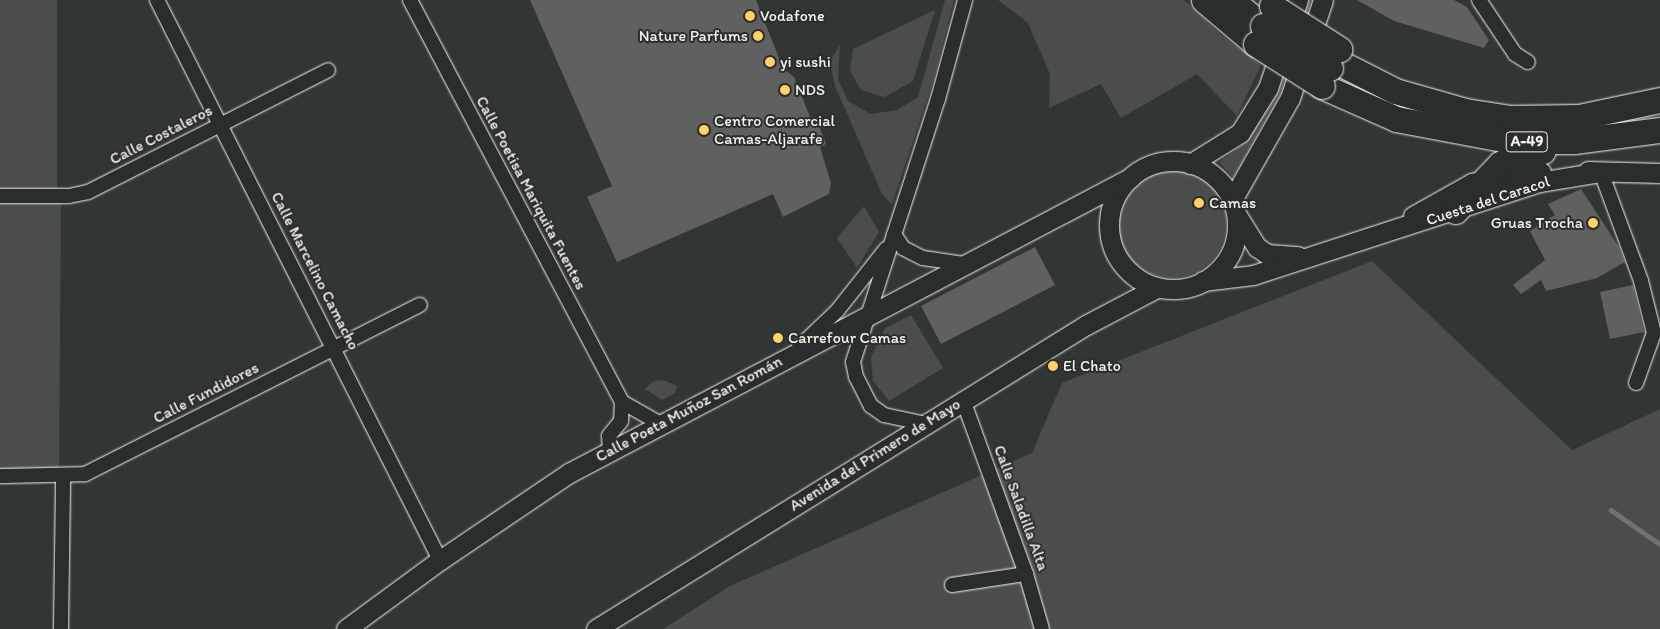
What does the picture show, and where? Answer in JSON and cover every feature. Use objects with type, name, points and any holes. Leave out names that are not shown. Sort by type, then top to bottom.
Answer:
[{"type":"highway","name":"A-49","points":[[1204,0],[1264,19]]},
{"type":"highway","points":[[1230,0],[1264,19],[1331,66],[1464,111]]},
{"type":"highway","name":"A-49","points":[[1247,0],[1264,19],[1331,66],[1396,119],[1513,141],[1634,136],[1660,130]]},
{"type":"highway","name":"A-49","points":[[1331,66],[1395,91],[1464,111],[1557,118],[1608,113],[1660,100]]},
{"type":"highway","points":[[1455,211],[1485,181],[1515,156],[1610,144],[1634,136]]},
{"type":"main road","points":[[1190,164],[1240,133],[1268,88],[1298,0]]},
{"type":"main road","points":[[1234,206],[1290,98],[1323,0]]},
{"type":"main road","points":[[1158,163],[1190,164],[1219,181],[1234,206],[1236,236],[1231,252],[1221,267],[1203,281],[1178,289],[1158,287],[1129,271],[1111,239],[1112,206],[1130,178],[1158,163]]},
{"type":"main road","name":"Cuesta del Caracol","points":[[1376,235],[1472,183],[1564,169],[1660,173]]},
{"type":"main road","name":"Cuesta del Caracol","points":[[1203,281],[1253,275],[1455,211],[1539,182],[1601,172]]},
{"type":"main road","name":"Calle Poeta Muñoz San Román","points":[[346,629],[440,560],[610,449],[869,317],[1130,178]]},
{"type":"main road","name":"Cuesta del Caracol","points":[[1234,206],[1252,243],[1267,254],[1312,256]]},
{"type":"main road","name":"Avenida del Primero de Mayo","points":[[596,629],[1125,301],[1158,287]]},
{"type":"street","name":"Calle Marcelino Camacho","points":[[157,0],[335,348],[440,560]]},
{"type":"street","name":"Calle Poetisa Mariquita Fuentes","points":[[410,0],[622,402]]},
{"type":"street","points":[[926,424],[884,414],[862,391],[853,362],[938,99],[965,0]]},
{"type":"street","points":[[1478,0],[1515,54],[1528,62]]},
{"type":"street","name":"Calle Costaleros","points":[[0,196],[84,194],[328,70]]},
{"type":"street","points":[[1601,172],[1641,281],[1654,333],[1636,383]]},
{"type":"street","points":[[892,239],[922,258],[946,264],[967,264]]},
{"type":"street","points":[[788,358],[837,311],[892,239]]},
{"type":"street","name":"Calle Fundidores","points":[[0,476],[63,477],[91,472],[420,305]]},
{"type":"street","name":"Calle Saladilla Alta","points":[[964,400],[1026,574],[1042,629]]},
{"type":"street","points":[[610,449],[609,436],[621,421],[622,402],[659,423]]},
{"type":"street","points":[[61,629],[63,477]]},
{"type":"street","points":[[952,585],[1026,574]]},
{"type":"shaded area","points":[[0,0],[57,0],[57,190],[0,189]]},
{"type":"shaded area","points":[[945,0],[954,0],[935,76],[892,204],[882,194],[835,86],[830,62],[840,44],[838,79],[848,101],[871,114],[897,110],[918,97]]},
{"type":"shaded area","points":[[998,0],[1184,0],[1219,33],[1261,65],[1237,116],[1197,74],[1121,118],[1101,84],[1049,108],[1050,74],[1028,23]]},
{"type":"shaded area","points":[[1308,0],[1313,0],[1284,88],[1233,177],[1219,162],[1244,144],[1278,86]]},
{"type":"shaded area","points":[[935,10],[913,81],[884,97],[861,90],[850,71],[853,49]]},
{"type":"shaded area","points":[[1172,170],[1182,171],[1202,179],[1210,186],[1217,194],[1225,214],[1225,234],[1217,254],[1210,262],[1202,269],[1182,277],[1172,278],[1162,277],[1142,269],[1134,262],[1127,254],[1119,234],[1118,224],[1119,214],[1127,194],[1134,186],[1142,179],[1162,171]]},
{"type":"shaded area","points":[[0,202],[61,202],[59,469],[0,469]]},
{"type":"shaded area","points":[[864,206],[879,232],[857,268],[837,238]]},
{"type":"shaded area","points":[[1372,261],[1572,450],[1660,409],[1660,629],[663,629],[730,586],[1032,453],[1062,383]]},
{"type":"shaded area","points":[[911,315],[943,368],[889,401],[873,381],[871,358],[885,328]]},
{"type":"shaded area","points":[[663,380],[677,386],[675,393],[662,400],[645,389],[653,381]]},
{"type":"building","name":"Centro Comercial Camas-Aljarafe","points":[[530,0],[756,0],[783,68],[794,77],[814,127],[819,126],[826,144],[820,147],[831,183],[829,194],[783,217],[773,194],[617,262],[587,197],[612,186]]},
{"type":"building","points":[[1357,0],[1454,0],[1467,7],[1489,40],[1484,48],[1394,21]]},
{"type":"building","points":[[1581,189],[1619,247],[1625,262],[1597,278],[1546,291],[1541,280],[1521,294],[1513,285],[1545,260],[1530,231],[1555,215],[1548,204]]},
{"type":"building","points":[[1035,247],[1055,285],[941,344],[921,306]]},
{"type":"building","points":[[1633,285],[1644,332],[1610,339],[1600,292]]},
{"type":"waterway","points":[[1611,510],[1660,544]]},
{"type":"place","name":"Vodafone","points":[[750,16]]},
{"type":"place","name":"Nature Parfums","points":[[758,36]]},
{"type":"place","name":"yi sushi","points":[[770,62]]},
{"type":"place","name":"NDS","points":[[785,90]]},
{"type":"place","name":"Centro Comercial Camas-Aljarafe","points":[[704,130]]},
{"type":"place","name":"Camas","points":[[1199,203]]},
{"type":"place","name":"Gruas Trocha","points":[[1593,223]]},
{"type":"place","name":"Carrefour Camas","points":[[778,338]]},
{"type":"place","name":"El Chato","points":[[1053,366]]}]
